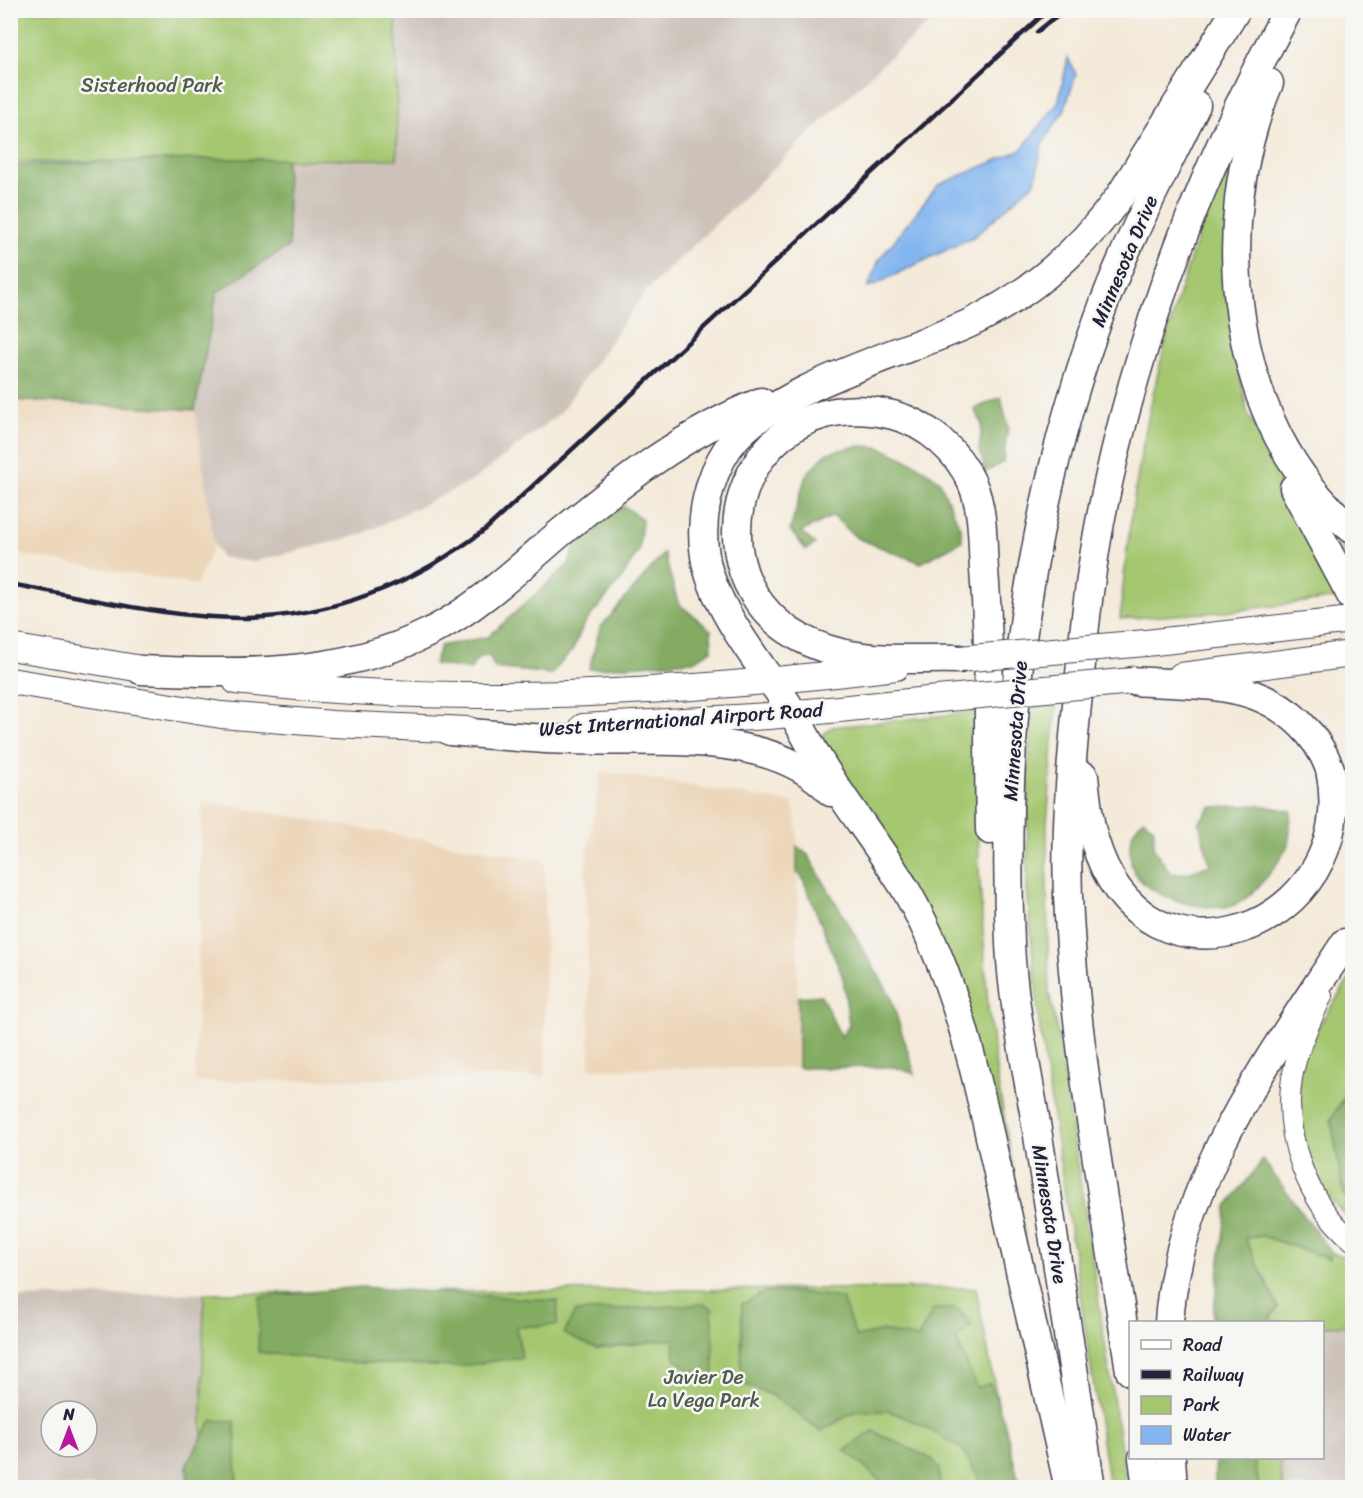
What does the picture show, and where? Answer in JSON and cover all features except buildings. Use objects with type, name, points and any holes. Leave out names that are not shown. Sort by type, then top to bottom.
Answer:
[{"type":"highway","points":[[141,670],[211,673],[285,671],[343,663],[404,643],[431,631],[484,597],[624,482],[693,435],[747,408],[839,375],[975,320],[1026,292],[1072,254],[1099,226],[1236,10]]},
{"type":"highway","name":"Minnesota Drive","points":[[1091,1488],[1011,946],[1008,821],[1013,722],[1025,612],[1057,451],[1083,365],[1127,247],[1241,10]]},
{"type":"highway","points":[[1129,1357],[1073,976],[1068,913],[1068,849],[1078,696],[1101,517],[1131,387],[1150,322],[1202,185],[1288,10]]},
{"type":"highway","points":[[1295,10],[1288,38],[1253,124],[1243,166],[1239,211],[1238,303],[1245,351],[1269,418],[1304,481],[1322,503],[1353,529]]},
{"type":"highway","points":[[1252,373],[1254,396],[1262,421],[1353,597]]},
{"type":"highway","points":[[839,375],[777,405],[741,431],[717,469],[709,492],[703,536],[709,572],[724,607],[794,714],[822,765],[906,891],[932,941],[952,990],[977,1082],[1069,1488]]},
{"type":"highway","points":[[959,659],[874,657],[842,653],[789,633],[767,614],[745,578],[739,558],[737,517],[747,478],[775,443],[804,422],[826,414],[843,410],[879,412],[899,417],[935,436],[951,450],[971,483],[980,510],[987,612],[991,850],[999,902],[1011,946]]},
{"type":"highway","points":[[1078,696],[1089,816],[1094,840],[1116,885],[1148,915],[1183,931],[1226,935],[1271,923],[1306,896],[1319,878],[1332,852],[1338,828],[1339,805],[1335,781],[1327,760],[1300,722],[1279,706],[1253,695],[1222,687],[1133,681]]},
{"type":"highway","points":[[450,731],[555,740],[674,741],[756,751],[791,763],[811,775],[827,787],[863,826]]},
{"type":"highway","points":[[1169,1321],[1177,1265],[1186,1230],[1196,1197],[1215,1153],[1286,1034],[1349,935]]},
{"type":"highway","points":[[1143,1459],[1147,1488]]},
{"type":"highway","points":[[1171,1459],[1173,1488]]},
{"type":"main road","name":"West International Airport Road","points":[[10,647],[141,670],[338,691],[496,696],[646,692],[772,681],[959,659],[1146,643],[1353,620]]},
{"type":"main road","name":"West International Airport Road","points":[[10,681],[221,715],[450,731],[626,726],[794,714],[1133,681],[1353,654]]},
{"type":"street","points":[[1349,935],[1302,1041],[1292,1080],[1291,1102],[1292,1130],[1305,1177],[1316,1199],[1353,1240]]},
{"type":"shaded area","points":[[396,11],[943,11],[883,63],[646,291],[560,413],[472,481],[360,535],[252,562],[221,557],[214,544],[195,410],[217,292],[289,246],[286,159],[397,159]]},
{"type":"shaded area","points":[[10,400],[195,410],[214,544],[197,585],[11,553]]},
{"type":"shaded area","points":[[601,771],[793,803],[797,827],[798,1068],[590,1069],[586,862]]},
{"type":"shaded area","points":[[202,801],[545,860],[545,1076],[195,1082]]},
{"type":"shaded area","points":[[204,1293],[201,1487],[11,1487],[10,1298]]},
{"type":"shaded area","points":[[1352,1318],[1352,1487],[1266,1487],[1262,1459],[1324,1459],[1324,1322]]},
{"type":"green space","name":"Sisterhood Park","points":[[10,11],[396,11],[397,159],[11,162]]},
{"type":"green space","points":[[1238,150],[1234,340],[1247,412],[1308,528],[1339,598],[1232,611],[1120,619],[1138,470],[1170,324],[1201,228]]},
{"type":"green space","points":[[200,159],[286,159],[289,246],[217,292],[195,410],[11,400],[11,165]]},
{"type":"green space","points":[[1001,397],[1008,427],[1003,462],[986,472],[979,450],[982,423],[974,409]]},
{"type":"green space","points":[[857,446],[879,447],[916,464],[939,480],[961,530],[962,541],[921,563],[857,538],[833,516],[801,532],[815,544],[806,550],[790,530],[806,475],[827,453]]},
{"type":"green space","points":[[624,506],[642,519],[639,550],[620,581],[584,624],[573,649],[551,674],[495,668],[489,656],[478,658],[470,670],[434,664],[440,646],[488,637],[569,564],[576,541],[603,516]]},
{"type":"green space","points":[[1321,514],[1352,537],[1352,572]]},
{"type":"green space","points":[[664,553],[678,603],[711,630],[712,650],[693,661],[589,669],[600,628]]},
{"type":"green space","points":[[1056,704],[1047,824],[1049,993],[1057,1030],[1127,1487],[1109,1487],[1039,1023],[1027,890],[1028,771],[1032,707]]},
{"type":"green space","points":[[976,712],[979,869],[988,1007],[998,1083],[1043,1344],[964,1008],[817,740],[832,727]]},
{"type":"green space","points":[[1260,805],[1291,811],[1288,843],[1263,882],[1238,903],[1231,906],[1205,907],[1176,901],[1150,888],[1140,879],[1131,865],[1131,837],[1144,819],[1154,829],[1154,849],[1171,874],[1187,873],[1210,865],[1199,823],[1210,807]]},
{"type":"green space","points":[[797,846],[808,855],[890,995],[915,1074],[895,1067],[798,1068],[798,997],[821,995],[841,1037],[849,1025],[843,978],[802,877],[797,873]]},
{"type":"green space","points":[[1352,975],[1352,1085],[1331,1119],[1344,1196],[1352,1197],[1352,1221],[1328,1195],[1319,1181],[1307,1151],[1301,1117],[1298,1074],[1309,1042]]},
{"type":"green space","points":[[1352,1085],[1352,1197],[1344,1196],[1331,1119]]},
{"type":"green space","points":[[1263,1160],[1331,1252],[1329,1259],[1263,1236],[1245,1238],[1278,1307],[1269,1321],[1212,1321],[1227,1206]]},
{"type":"green space","points":[[1263,1236],[1329,1259],[1331,1252],[1352,1260],[1352,1325],[1324,1326],[1324,1321],[1269,1321],[1278,1307],[1245,1238]]},
{"type":"green space","points":[[361,1287],[558,1301],[557,1325],[516,1327],[522,1357],[454,1367],[342,1362],[258,1352],[260,1297]]},
{"type":"green space","name":"Javier De La Vega Park","points":[[976,1288],[1014,1487],[201,1488],[204,1293]]},
{"type":"green space","points":[[765,1292],[797,1292],[842,1298],[856,1337],[883,1331],[918,1338],[934,1309],[958,1309],[972,1325],[956,1339],[977,1388],[990,1383],[1004,1421],[1020,1487],[984,1487],[962,1449],[920,1424],[889,1411],[854,1412],[821,1431],[773,1396],[741,1383],[742,1304]]},
{"type":"green space","points":[[703,1304],[712,1308],[714,1377],[709,1384],[675,1359],[673,1339],[597,1349],[564,1334],[575,1312]]},
{"type":"green space","points":[[212,1420],[235,1421],[237,1487],[188,1487],[187,1463]]},
{"type":"green space","points":[[873,1431],[932,1459],[939,1468],[940,1487],[887,1487],[845,1450]]},
{"type":"green space","points":[[1215,1459],[1254,1459],[1259,1487],[1215,1487]]},
{"type":"green space","points":[[1254,1459],[1279,1459],[1283,1487],[1259,1487]]},
{"type":"water","points":[[1068,58],[1076,74],[1064,111],[1042,144],[1035,182],[975,236],[868,288],[879,260],[938,185],[1021,150],[1058,103]]},
{"type":"railway","points":[[10,584],[158,611],[246,618],[279,616],[342,603],[373,593],[431,565],[486,529],[1048,10]]},
{"type":"railway","points":[[1037,32],[1064,10]]}]
